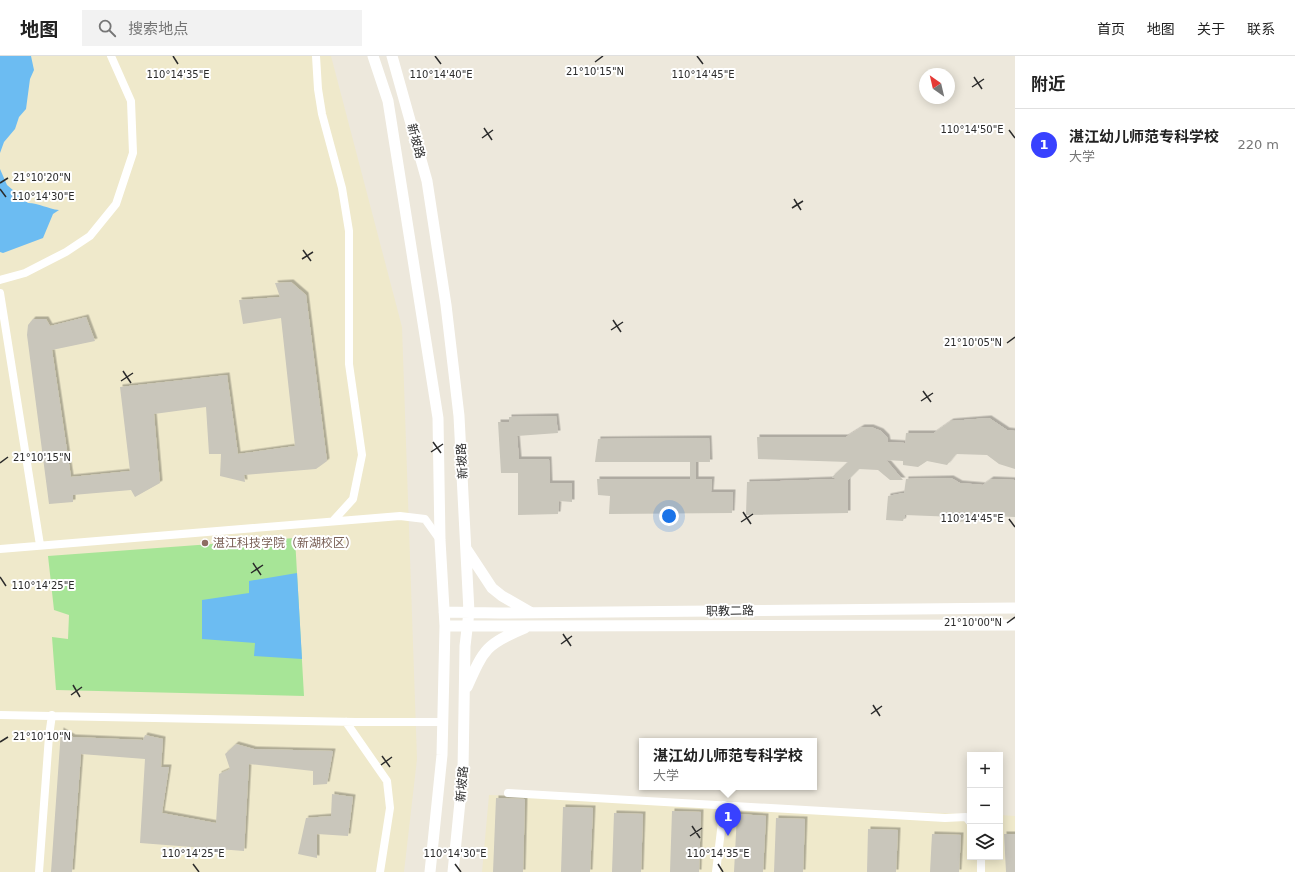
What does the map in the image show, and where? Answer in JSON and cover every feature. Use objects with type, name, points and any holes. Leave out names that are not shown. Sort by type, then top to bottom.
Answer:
[{"type":"street","points":[[0,280],[25,273],[66,252],[90,236],[116,204],[133,153],[131,101],[111,56]]},
{"type":"street","points":[[316,56],[318,89],[322,114],[342,188],[349,231],[349,364],[362,455],[353,499],[333,521]]},
{"type":"street","name":"新坡路","points":[[373,56],[388,101],[438,418],[440,540],[445,626],[442,755],[430,872]]},
{"type":"street","name":"新坡路","points":[[392,56],[427,181],[446,305],[459,416],[469,612],[465,646],[464,771],[453,872]]},
{"type":"street","points":[[0,293],[40,545]]},
{"type":"street","points":[[0,548],[400,516],[425,519],[440,540]]},
{"type":"street","points":[[466,548],[492,588],[530,613]]},
{"type":"street","name":"职教二路","points":[[444,612],[530,613],[1015,608]]},
{"type":"street","name":"职教二路","points":[[445,626],[1015,625]]},
{"type":"street","points":[[465,691],[481,657],[489,647],[500,638],[530,626]]},
{"type":"street","points":[[0,715],[346,722],[442,722]]},
{"type":"street","points":[[38,872],[52,715]]},
{"type":"street","points":[[346,722],[387,781],[390,808],[380,872]]},
{"type":"street","points":[[508,793],[967,818]]},
{"type":"street","points":[[716,872],[724,805]]},
{"type":"street","points":[[980,860],[981,872]]},
{"type":"shaded area","name":"湛江科技学院（新湖校区）","points":[[0,56],[331,56],[402,327],[417,759],[404,872],[0,872]]},
{"type":"shaded area","points":[[489,795],[967,814],[967,860],[1003,860],[1003,815],[1015,816],[1015,872],[482,872]]},
{"type":"green space","points":[[295,538],[304,696],[56,690],[52,637],[68,639],[69,615],[54,610],[48,556]]},
{"type":"water","points":[[0,56],[31,56],[34,70],[30,79],[26,109],[19,117],[15,129],[4,142],[0,153]]},
{"type":"water","points":[[0,169],[7,185],[28,203],[59,210],[53,214],[43,238],[3,253],[0,252]]},
{"type":"water","points":[[297,573],[302,659],[254,656],[255,643],[202,639],[202,600],[249,593],[249,581]]},
{"type":"building","points":[[291,282],[306,295],[327,461],[316,469],[244,475],[245,482],[220,476],[221,454],[209,454],[206,407],[154,414],[160,483],[135,497],[131,490],[73,495],[73,502],[49,504],[27,335],[28,325],[33,319],[46,319],[50,326],[86,317],[95,341],[52,350],[71,477],[130,471],[120,387],[227,375],[238,454],[295,446],[281,318],[243,324],[239,300],[280,297],[275,283]]},
{"type":"building","points":[[556,416],[558,433],[517,436],[519,459],[549,459],[550,483],[572,483],[572,502],[559,501],[558,514],[518,515],[518,473],[501,473],[498,422],[509,422],[509,417]]},
{"type":"building","points":[[989,418],[1007,430],[1015,431],[1015,469],[999,464],[987,455],[956,454],[947,465],[927,461],[918,467],[903,465],[903,461],[886,460],[903,480],[890,480],[878,470],[859,469],[848,480],[848,513],[746,515],[747,482],[837,479],[832,477],[848,462],[758,459],[757,437],[846,437],[862,427],[871,427],[881,431],[887,437],[888,442],[905,443],[906,433],[934,433],[951,421]]},
{"type":"building","points":[[709,438],[710,462],[696,462],[696,479],[712,479],[711,492],[733,492],[732,513],[609,514],[610,496],[598,495],[597,479],[690,479],[690,462],[595,462],[598,439]]},
{"type":"building","points":[[951,478],[960,483],[983,485],[991,479],[1015,480],[1015,517],[988,516],[987,520],[958,522],[956,517],[905,515],[903,521],[886,520],[888,496],[904,493],[906,479]]},
{"type":"building","points":[[61,730],[73,737],[143,740],[145,735],[163,739],[161,767],[169,767],[162,813],[216,823],[219,774],[230,769],[225,754],[236,744],[254,749],[333,751],[327,784],[313,785],[313,771],[249,764],[244,851],[140,843],[145,759],[81,754],[72,872],[51,872]]},
{"type":"building","points":[[332,794],[353,797],[348,836],[317,834],[317,858],[298,854],[306,818],[331,816]]},
{"type":"building","points":[[496,798],[525,799],[523,872],[493,872]]},
{"type":"building","points":[[563,807],[593,808],[590,872],[561,872]]},
{"type":"building","points":[[672,811],[701,812],[699,872],[670,872]]},
{"type":"building","points":[[614,813],[643,814],[641,872],[612,872]]},
{"type":"building","points":[[737,814],[766,816],[763,872],[734,872]]},
{"type":"building","points":[[776,818],[805,819],[803,872],[774,872]]},
{"type":"building","points":[[868,829],[898,830],[896,872],[867,872]]},
{"type":"building","points":[[932,834],[961,835],[959,872],[930,872]]},
{"type":"building","points":[[1004,834],[1015,834],[1015,872],[1006,872]]},
{"type":"place","name":"湛江科技学院（新湖校区）","points":[[205,543]]},
{"type":"place","name":"湛江幼儿师范专科学校","points":[[728,836]]}]
